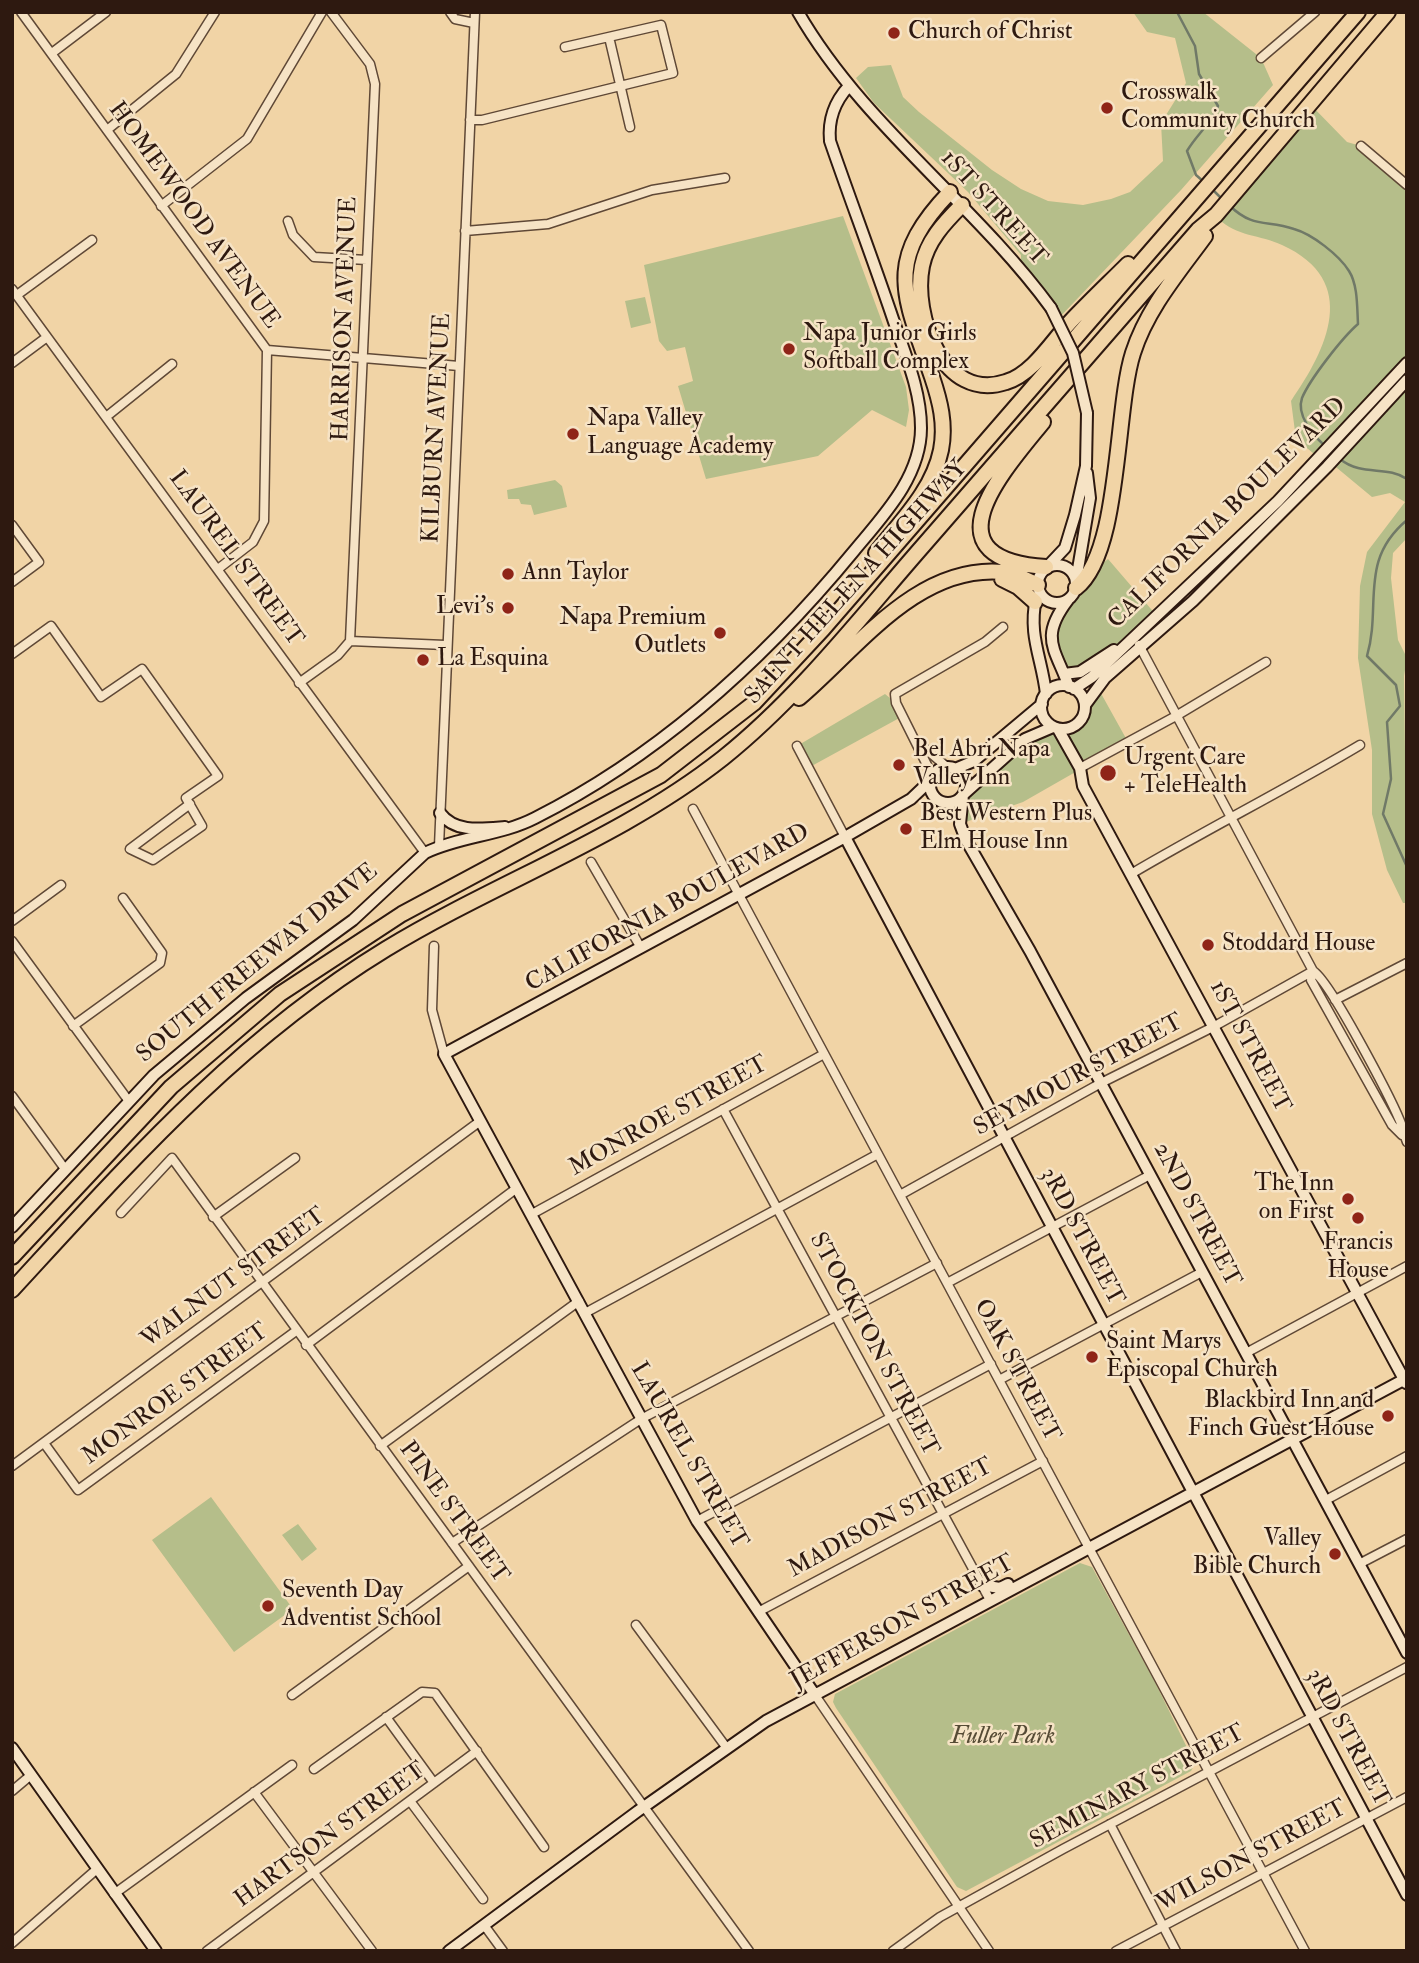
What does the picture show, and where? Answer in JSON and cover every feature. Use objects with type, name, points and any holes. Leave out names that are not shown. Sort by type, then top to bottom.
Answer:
[{"type":"highway","name":"SAINT HELENA HIGHWAY","points":[[12,1258],[154,1104],[214,1047],[280,994],[340,952],[402,914],[661,775],[754,703],[790,666],[1358,12]]},
{"type":"highway","name":"SAINT HELENA HIGHWAY","points":[[12,1290],[171,1118],[230,1063],[297,1009],[419,930],[673,793],[722,758],[806,680],[1198,230],[1216,215],[1388,12]]},
{"type":"highway","points":[[1339,68],[1400,12]]},
{"type":"highway","points":[[790,666],[919,498],[936,467],[943,436],[943,414],[910,312],[904,280],[905,265],[915,236],[950,192]]},
{"type":"highway","points":[[962,205],[927,248],[920,283],[921,299],[931,338],[943,361],[967,380],[994,384],[1007,382],[1027,370],[1082,310],[1199,194]]},
{"type":"highway","points":[[1074,589],[1086,578],[1102,538],[1114,481],[1124,391],[1139,336],[1155,304],[1216,215]]},
{"type":"highway","points":[[1048,566],[1017,563],[996,553],[983,533],[982,509],[994,484],[1125,314]]},
{"type":"highway","points":[[673,793],[739,751],[905,602],[947,582],[988,573],[1018,587],[1037,592]]},
{"type":"street","name":"HOMEWOOD AVENUE","points":[[21,12],[267,351],[264,521],[253,542],[218,569]]},
{"type":"street","points":[[52,53],[106,12]]},
{"type":"street","points":[[107,130],[177,74],[215,12]]},
{"type":"street","points":[[161,206],[247,139],[322,12]]},
{"type":"street","name":"HARRISON AVENUE","points":[[331,12],[370,64],[375,84],[350,641]]},
{"type":"street","points":[[450,12],[455,19],[474,23]]},
{"type":"street","name":"KILBURN AVENUE","points":[[439,846],[445,645],[475,12]]},
{"type":"street","name":"1ST STREET","points":[[798,12],[822,51],[849,86],[1016,264],[1051,308],[1076,362],[1087,413],[1086,466],[1090,498],[1074,589],[1053,622],[1051,631],[1051,641],[1072,688]]},
{"type":"street","points":[[1261,58],[1315,12]]},
{"type":"street","points":[[470,120],[482,120],[673,73],[661,25],[565,47]]},
{"type":"street","points":[[610,37],[630,127]]},
{"type":"street","name":"SOUTH FREEWAY DRIVE","points":[[12,1227],[128,1100],[246,998],[353,920],[425,853],[439,846],[518,826],[623,767],[759,656],[803,612],[877,523],[908,479],[920,442],[916,393],[830,141],[829,126],[832,114],[849,86]]},
{"type":"street","points":[[1361,146],[1407,186]]},
{"type":"street","points":[[465,231],[548,224],[652,190],[725,178]]},
{"type":"street","points":[[288,221],[293,235],[314,257],[367,260]]},
{"type":"street","points":[[15,292],[92,240]]},
{"type":"street","name":"LAUREL STREET","points":[[15,292],[425,853]]},
{"type":"street","points":[[12,363],[47,337]]},
{"type":"street","points":[[267,351],[459,366]]},
{"type":"street","name":"CALIFORNIA BOULEVARD","points":[[1349,435],[1407,363]]},
{"type":"street","points":[[106,417],[172,364]]},
{"type":"street","name":"CALIFORNIA BOULEVARD","points":[[1085,705],[1105,678],[1172,619],[1349,435],[1407,380]]},
{"type":"street","name":"CALIFORNIA BOULEVARD","points":[[1072,688],[1092,677],[1323,463]]},
{"type":"street","name":"1ST STREET","points":[[1044,699],[1033,640],[1040,575],[1065,548],[1086,466]]},
{"type":"street","points":[[12,525],[39,562],[12,582]]},
{"type":"street","points":[[1037,592],[1051,602],[1074,589],[1066,567],[1048,566]]},
{"type":"street","points":[[1172,619],[1174,611],[1196,591],[1192,586]]},
{"type":"street","points":[[12,654],[51,626],[101,697],[142,669],[218,776],[186,798],[190,804],[202,826],[153,860],[130,849],[190,804]]},
{"type":"street","points":[[932,778],[939,770],[974,761],[1059,686],[1072,688],[1085,705],[1077,724],[1055,728],[1025,739],[964,794],[948,803],[937,799],[931,789],[932,778],[919,743],[896,703],[898,689],[985,642],[1003,627]]},
{"type":"street","points":[[1134,636],[1313,971],[1321,975],[1335,1000],[1400,1122],[1406,1140]]},
{"type":"street","points":[[299,683],[338,655],[350,641],[445,645]]},
{"type":"street","points":[[1064,674],[1080,672],[1108,652],[1124,646]]},
{"type":"street","points":[[1080,768],[1176,716],[1266,662]]},
{"type":"street","points":[[1044,699],[1043,716],[1055,728]]},
{"type":"street","name":"1ST STREET","points":[[1055,728],[1080,768],[1083,786],[1406,1381]]},
{"type":"street","points":[[919,743],[964,777],[964,794]]},
{"type":"street","points":[[1131,874],[1229,816],[1291,786],[1360,745]]},
{"type":"street","name":"3RD STREET","points":[[797,747],[1406,1895]]},
{"type":"street","name":"CALIFORNIA BOULEVARD","points":[[444,1054],[845,837],[911,799],[932,778]]},
{"type":"street","name":"2ND STREET","points":[[964,794],[960,824],[966,840],[1101,1083],[1407,1653]]},
{"type":"street","name":"CALIFORNIA BOULEVARD","points":[[911,799],[937,799]]},
{"type":"street","name":"OAK STREET","points":[[692,809],[1305,1951]]},
{"type":"street","points":[[440,813],[446,821],[458,827],[518,826]]},
{"type":"street","points":[[591,862],[641,948]]},
{"type":"street","points":[[12,921],[61,885]]},
{"type":"street","points":[[73,1026],[160,962],[162,953],[123,898]]},
{"type":"street","points":[[12,942],[128,1100]]},
{"type":"street","name":"LAUREL STREET","points":[[434,946],[432,1010],[444,1054],[479,1122],[532,1213],[640,1419],[697,1521],[989,1951]]},
{"type":"street","points":[[1335,1000],[1407,963]]},
{"type":"street","points":[[1313,971],[1311,980],[1392,1125],[1406,1140]]},
{"type":"street","name":"SEYMOUR STREET","points":[[900,1195],[1101,1083],[1213,1027],[1313,971]]},
{"type":"street","name":"MONROE STREET","points":[[532,1213],[824,1054]]},
{"type":"street","points":[[12,1097],[65,1169]]},
{"type":"street","name":"STOCKTON STREET","points":[[723,1109],[990,1600]]},
{"type":"street","name":"WALNUT STREET","points":[[12,1466],[479,1122]]},
{"type":"street","points":[[585,1313],[878,1154]]},
{"type":"street","name":"PINE STREET","points":[[121,1213],[172,1158],[260,1283],[646,1806],[749,1951]]},
{"type":"street","points":[[213,1217],[295,1158]]},
{"type":"street","points":[[947,1283],[1150,1175]]},
{"type":"street","name":"MONROE STREET","points":[[306,1345],[517,1188]]},
{"type":"street","points":[[452,1543],[640,1419],[937,1263]]},
{"type":"street","points":[[1246,1353],[1407,1266]]},
{"type":"street","points":[[999,1380],[1202,1272]]},
{"type":"street","points":[[380,1446],[579,1301]]},
{"type":"street","name":"MONROE STREET","points":[[44,1443],[78,1490],[296,1331]]},
{"type":"street","points":[[697,1521],[990,1364]]},
{"type":"street","name":"JEFFERSON STREET","points":[[449,1951],[766,1721],[1292,1438],[1406,1381]]},
{"type":"street","points":[[1326,1500],[1407,1457]]},
{"type":"street","name":"MADISON STREET","points":[[758,1612],[942,1512],[1043,1461]]},
{"type":"street","points":[[1359,1564],[1407,1539]]},
{"type":"street","points":[[292,1695],[469,1566]]},
{"type":"street","points":[[981,1585],[1000,1588],[1024,1575],[1033,1576]]},
{"type":"street","points":[[636,1625],[726,1748]]},
{"type":"street","name":"SEMINARY STREET","points":[[893,1951],[960,1906],[1407,1667]]},
{"type":"street","points":[[314,1769],[422,1692],[435,1693],[544,1847]]},
{"type":"street","points":[[386,1717],[434,1783]]},
{"type":"street","points":[[12,1748],[156,1951]]},
{"type":"street","name":"HARTSON STREET","points":[[207,1951],[477,1751]]},
{"type":"street","points":[[114,1894],[292,1765]]},
{"type":"street","points":[[12,1791],[32,1775]]},
{"type":"street","points":[[254,1792],[372,1951]]},
{"type":"street","name":"WILSON STREET","points":[[1116,1951],[1407,1797]]},
{"type":"street","points":[[410,1801],[483,1899]]},
{"type":"street","points":[[1110,1824],[1176,1951]]},
{"type":"street","points":[[12,1943],[97,1869]]},
{"type":"street","points":[[484,1925],[503,1951]]},
{"type":"green space","points":[[1133,12],[1203,12],[1261,58],[1273,85],[1181,190],[1057,320],[1021,270],[1021,255],[968,192],[874,103],[856,78],[868,67],[891,65],[903,97],[992,170],[1021,189],[1048,201],[1083,205],[1111,199],[1130,192],[1163,161],[1161,123],[1186,83],[1175,38],[1147,32]]},
{"type":"green space","points":[[1309,103],[1347,142],[1361,146],[1407,185],[1407,363],[1319,458],[1296,439],[1291,401],[1316,360],[1325,338],[1330,317],[1329,296],[1322,277],[1307,260],[1282,245],[1240,232],[1219,219]]},
{"type":"green space","name":"Napa Junior Girls Softball Complex","points":[[843,216],[906,387],[909,410],[906,427],[872,410],[818,456],[706,479],[678,386],[693,381],[685,347],[667,351],[659,341],[644,265]]},
{"type":"green space","points":[[645,297],[651,323],[631,328],[625,301]]},
{"type":"green space","points":[[1407,380],[1407,538],[1393,553],[1391,578],[1398,640],[1407,658],[1404,676],[1407,903],[1403,903],[1387,870],[1372,814],[1372,750],[1358,658],[1360,586],[1367,552],[1405,502],[1390,493],[1372,497],[1331,463]]},
{"type":"green space","points":[[555,480],[562,486],[567,507],[534,515],[531,505],[521,504],[519,499],[508,499],[507,490]]},
{"type":"green space","points":[[1108,559],[1157,616],[1124,646],[1064,674],[1051,631],[1075,591]]},
{"type":"green space","points":[[1098,688],[1128,742],[1023,802],[960,824],[963,795],[1025,739],[1077,724],[1085,705]]},
{"type":"green space","points":[[885,694],[896,703],[903,716],[808,768],[797,746]]},
{"type":"green space","points":[[211,1497],[293,1609],[234,1652],[152,1540]]},
{"type":"green space","points":[[298,1524],[317,1549],[302,1561],[282,1535]]},
{"type":"green space","name":"Fuller Park","points":[[1080,1563],[1092,1567],[1155,1682],[1195,1764],[1191,1771],[966,1891],[957,1887],[836,1708],[833,1702],[835,1694]]},
{"type":"waterway","points":[[1177,12],[1195,46],[1199,74],[1218,106],[1187,151],[1196,175],[1204,182]]},
{"type":"waterway","points":[[1212,189],[1222,199]]},
{"type":"waterway","points":[[1230,206],[1253,221],[1284,226],[1309,235],[1339,258],[1352,277],[1358,324],[1319,370],[1302,398],[1303,418],[1324,445]]},
{"type":"waterway","points":[[1340,459],[1357,468],[1391,472],[1407,479]]},
{"type":"waterway","points":[[1407,520],[1382,551],[1374,584],[1373,619],[1367,656],[1396,685],[1400,706],[1387,722],[1391,779],[1383,814],[1407,867]]},
{"type":"place","name":"Church of Christ","points":[[894,33]]},
{"type":"place","name":"Crosswalk Community Church","points":[[1107,108]]},
{"type":"place","name":"Napa Junior Girls Softball Complex","points":[[789,349]]},
{"type":"place","name":"Napa Valley Language Academy","points":[[573,434]]},
{"type":"place","name":"Ann Taylor","points":[[508,574]]},
{"type":"place","name":"Levi's","points":[[508,608]]},
{"type":"place","name":"Napa Premium Outlets","points":[[720,633]]},
{"type":"place","name":"La Esquina","points":[[423,660]]},
{"type":"place","name":"Bel Abri Napa Valley Inn","points":[[899,765]]},
{"type":"place","name":"Urgent Care + TeleHealth","points":[[1108,773]]},
{"type":"place","name":"Best Western Plus Elm House Inn","points":[[906,829]]},
{"type":"place","name":"Stoddard House","points":[[1208,945]]},
{"type":"place","name":"The Inn on First","points":[[1348,1199]]},
{"type":"place","name":"Francis House","points":[[1358,1218]]},
{"type":"place","name":"Saint Marys Episcopal Church","points":[[1092,1357]]},
{"type":"place","name":"Blackbird Inn and Finch Guest House","points":[[1388,1416]]},
{"type":"place","name":"Valley Bible Church","points":[[1335,1554]]},
{"type":"place","name":"Seventh Day Adventist School","points":[[268,1606]]}]
